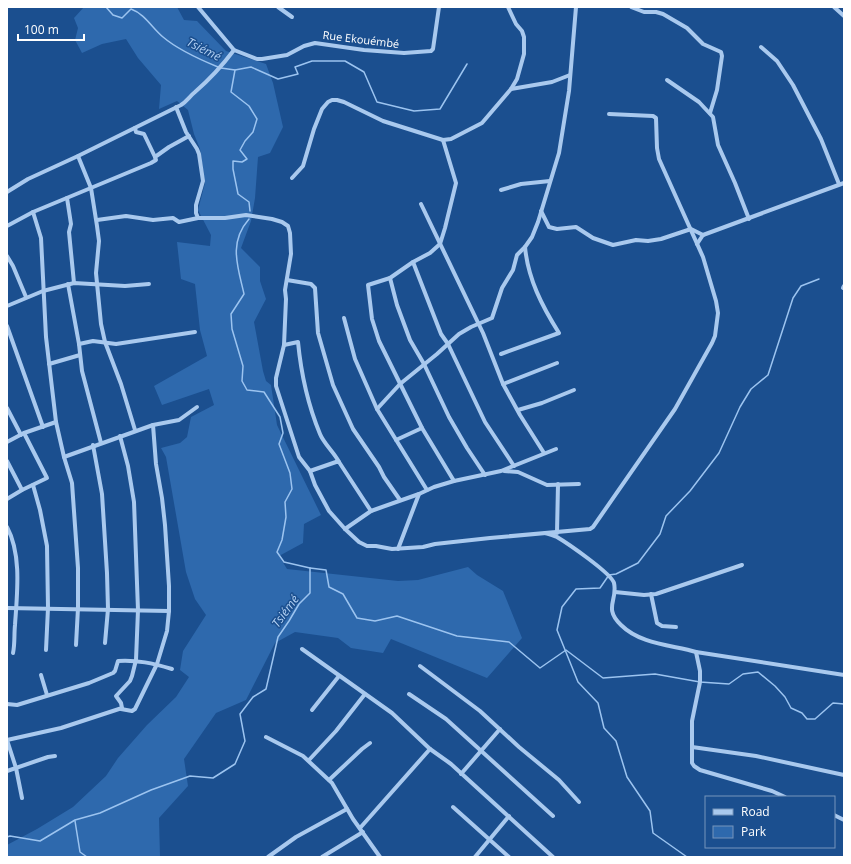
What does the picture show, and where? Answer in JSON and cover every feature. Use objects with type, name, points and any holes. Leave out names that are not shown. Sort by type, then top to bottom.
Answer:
[{"type":"street","name":"Rue Ekouémbé","points":[[198,7],[234,50],[250,57],[262,59],[287,55],[304,46],[314,43],[364,50],[404,53],[431,51],[434,46],[439,7]]},
{"type":"street","points":[[278,7],[292,17]]},
{"type":"street","points":[[292,178],[303,166],[314,129],[322,109],[332,100],[344,102],[383,121],[443,140],[451,139],[482,123],[511,89],[520,74],[524,54],[524,38],[522,31],[516,24],[508,7]]},
{"type":"street","points":[[377,409],[400,384],[459,334],[492,318],[502,288],[513,270],[517,255],[532,237],[559,153],[569,91],[576,7]]},
{"type":"street","points":[[631,7],[640,11],[663,14],[687,28],[704,44],[721,52],[722,56],[717,90],[710,113]]},
{"type":"street","points":[[640,11],[643,7]]},
{"type":"street","points":[[834,7],[844,16]]},
{"type":"street","points":[[698,244],[703,235],[842,184],[793,85],[777,62],[761,47]]},
{"type":"street","points":[[8,190],[176,108],[188,100],[194,92],[220,68],[234,50]]},
{"type":"street","points":[[511,89],[552,82],[570,75]]},
{"type":"street","points":[[667,80],[699,102],[710,113],[714,123],[718,145],[749,219]]},
{"type":"street","points":[[176,108],[186,132],[199,154],[203,181],[196,205],[196,213],[198,218]]},
{"type":"street","points":[[96,220],[126,216],[153,220],[173,218],[179,222],[198,218],[225,218],[246,215],[282,222],[288,226],[291,239],[290,264],[285,290],[284,345],[276,378],[276,386],[299,457],[310,471],[315,486],[328,511],[359,542],[367,546],[392,549],[587,529],[593,527],[675,409],[712,343],[717,325],[718,313],[703,257],[659,159],[656,118],[653,116],[608,114]]},
{"type":"street","points":[[135,128],[136,132],[144,134],[155,157]]},
{"type":"street","points":[[7,226],[33,212],[151,163],[156,160],[155,157],[169,146],[189,136]]},
{"type":"street","points":[[443,140],[456,183],[440,244],[430,253],[413,262],[390,278],[368,285],[372,319],[379,341],[422,428],[454,481]]},
{"type":"street","points":[[78,156],[91,188],[99,241],[96,273],[101,324],[105,342],[121,384],[135,430]]},
{"type":"street","points":[[501,190],[521,184],[550,181]]},
{"type":"street","points":[[67,198],[74,283]]},
{"type":"street","points":[[421,204],[483,334],[503,384],[544,453]]},
{"type":"street","points":[[541,211],[549,227],[557,229],[576,227],[593,238],[613,245],[636,240],[661,239],[691,229],[703,235]]},
{"type":"street","points":[[33,212],[41,238],[43,291],[49,364],[56,422],[72,483],[78,568],[76,645]]},
{"type":"street","points":[[501,354],[559,333],[540,302],[533,283],[525,247]]},
{"type":"street","points":[[7,256],[13,266],[26,297]]},
{"type":"street","points":[[413,262],[441,334],[448,344],[485,422],[514,466]]},
{"type":"street","points":[[390,278],[396,305],[410,340],[424,364],[449,417],[485,475]]},
{"type":"street","points":[[287,280],[311,284],[315,288],[318,333],[333,385],[353,429],[400,500]]},
{"type":"street","points":[[7,306],[43,291],[74,283],[125,286],[149,284]]},
{"type":"street","points":[[68,284],[79,344],[82,371],[101,443]]},
{"type":"street","points":[[344,318],[355,359],[377,409],[427,490]]},
{"type":"street","points":[[7,326],[43,427]]},
{"type":"street","points":[[79,344],[93,340],[116,344],[195,332]]},
{"type":"street","points":[[284,345],[298,342],[299,355],[309,400],[320,435],[371,511]]},
{"type":"street","points":[[49,364],[80,355]]},
{"type":"street","points":[[503,384],[557,363]]},
{"type":"street","points":[[518,410],[542,403],[574,390]]},
{"type":"street","points":[[64,457],[153,424],[179,420],[196,407]]},
{"type":"street","points":[[7,408],[47,478],[7,499]]},
{"type":"street","points":[[7,442],[22,434],[56,422]]},
{"type":"street","points":[[22,798],[16,768],[7,740],[61,728],[121,709],[132,711],[136,709],[157,664],[167,631],[169,586],[163,505],[156,464],[153,424]]},
{"type":"street","points":[[396,440],[422,428]]},
{"type":"street","points":[[120,436],[128,466],[134,502],[138,610],[136,660],[130,681],[116,696],[121,703],[121,709]]},
{"type":"street","points":[[93,445],[102,494],[107,573],[108,609],[105,643]]},
{"type":"street","points":[[501,471],[556,449]]},
{"type":"street","points":[[7,461],[22,490]]},
{"type":"street","points":[[310,471],[339,462]]},
{"type":"street","points":[[345,529],[371,511],[400,500],[454,481],[501,471],[508,470],[518,472],[544,484],[579,484]]},
{"type":"street","points":[[556,537],[558,531],[558,484]]},
{"type":"street","points":[[33,485],[40,510],[47,546],[48,608],[46,650]]},
{"type":"street","points":[[398,548],[419,494]]},
{"type":"street","points":[[7,526],[12,541],[16,566],[16,608],[13,653]]},
{"type":"street","points":[[545,533],[556,537],[609,575],[614,581],[615,592],[612,601],[612,611],[619,623],[626,630],[645,640],[696,652],[844,675]]},
{"type":"street","points":[[615,592],[651,594],[661,593],[742,566]]},
{"type":"street","points":[[651,594],[657,623],[662,626],[676,627]]},
{"type":"street","points":[[7,608],[78,608],[169,611]]},
{"type":"street","points":[[302,649],[392,713],[430,749],[509,816],[553,857]]},
{"type":"street","points":[[696,652],[700,671],[700,682],[692,722],[692,763],[700,770],[772,791],[783,796]]},
{"type":"street","points":[[7,704],[17,704],[89,683],[113,673],[118,662],[136,660],[157,664],[172,669]]},
{"type":"street","points":[[420,666],[480,711],[519,747],[559,780],[579,802]]},
{"type":"street","points":[[41,675],[47,695]]},
{"type":"street","points":[[312,710],[339,676]]},
{"type":"street","points":[[309,760],[336,731],[365,694]]},
{"type":"street","points":[[409,694],[446,719],[553,816]]},
{"type":"street","points":[[461,774],[500,729]]},
{"type":"street","points":[[266,737],[304,756],[330,780],[347,809],[380,857]]},
{"type":"street","points":[[330,780],[370,743]]},
{"type":"street","points":[[692,748],[756,756],[844,775]]},
{"type":"street","points":[[322,857],[361,830],[430,749]]},
{"type":"street","points":[[7,771],[55,756]]},
{"type":"street","points":[[453,807],[510,857]]},
{"type":"street","points":[[268,857],[296,837],[347,809]]},
{"type":"street","points":[[475,857],[509,816]]},
{"type":"street","points":[[835,816],[844,820]]},
{"type":"green space","points":[[84,7],[177,7],[184,20],[197,21],[226,51],[266,64],[273,83],[283,127],[270,153],[258,157],[255,198],[251,221],[241,248],[260,267],[260,281],[266,299],[254,322],[263,371],[266,381],[271,385],[277,425],[321,515],[304,524],[303,543],[279,556],[287,569],[398,581],[418,580],[468,567],[477,575],[503,591],[522,638],[487,678],[391,639],[383,653],[351,648],[338,638],[295,632],[275,643],[246,700],[216,713],[184,759],[188,786],[159,818],[160,857],[7,857],[7,845],[73,807],[106,776],[118,758],[147,725],[176,697],[189,677],[180,670],[183,651],[206,615],[195,599],[186,572],[166,457],[161,448],[180,443],[187,437],[191,417],[214,405],[209,389],[162,405],[154,386],[207,356],[200,330],[195,284],[181,279],[177,242],[210,246],[211,235],[198,210],[205,183],[200,149],[194,134],[188,110],[177,101],[159,109],[161,85],[138,58],[126,39],[102,44],[82,53],[75,40],[78,28],[74,18]]},
{"type":"waterway","name":"Tsiémé","points":[[106,7],[113,15],[122,18],[131,9],[136,11],[175,46],[218,67]]},
{"type":"waterway","points":[[235,70],[251,67],[278,79],[298,74],[295,67],[312,61],[345,61],[364,72],[377,102],[414,111],[440,109],[467,64]]},
{"type":"waterway","name":"Tsiémé","points":[[221,68],[235,70],[231,92],[249,106],[257,119],[253,132],[245,141],[240,150],[247,159],[242,162],[233,161],[238,194],[249,202],[250,211]]},
{"type":"waterway","name":"Tsiémé","points":[[7,837],[10,836],[40,841],[75,820],[100,813],[151,790],[190,776],[213,778],[235,764],[245,741],[240,714],[253,697],[266,689],[278,637],[299,604],[310,593],[310,568],[284,562],[277,552],[282,540],[286,517],[285,502],[292,489],[290,473],[279,444],[283,433],[280,417],[264,392],[247,390],[242,381],[243,366],[232,329],[231,314],[244,294],[237,265],[237,246],[239,237],[249,219]]},
{"type":"waterway","points":[[687,857],[653,833],[650,811],[627,777],[616,741],[604,728],[598,703],[578,682],[557,630],[562,607],[576,589],[600,588],[609,575],[616,574],[638,563],[660,534],[666,516],[690,491],[719,453],[740,407],[751,389],[768,375],[793,298],[801,286],[819,279]]},
{"type":"waterway","points":[[310,568],[326,570],[329,587],[343,594],[357,618],[375,621],[397,616],[457,636],[509,642],[540,668],[566,650],[603,678],[655,674],[700,682],[729,684],[743,674],[758,672],[775,686],[785,697],[791,708],[802,713],[807,719],[815,719],[833,703],[844,704]]},
{"type":"waterway","points":[[75,821],[80,852],[87,857]]}]
